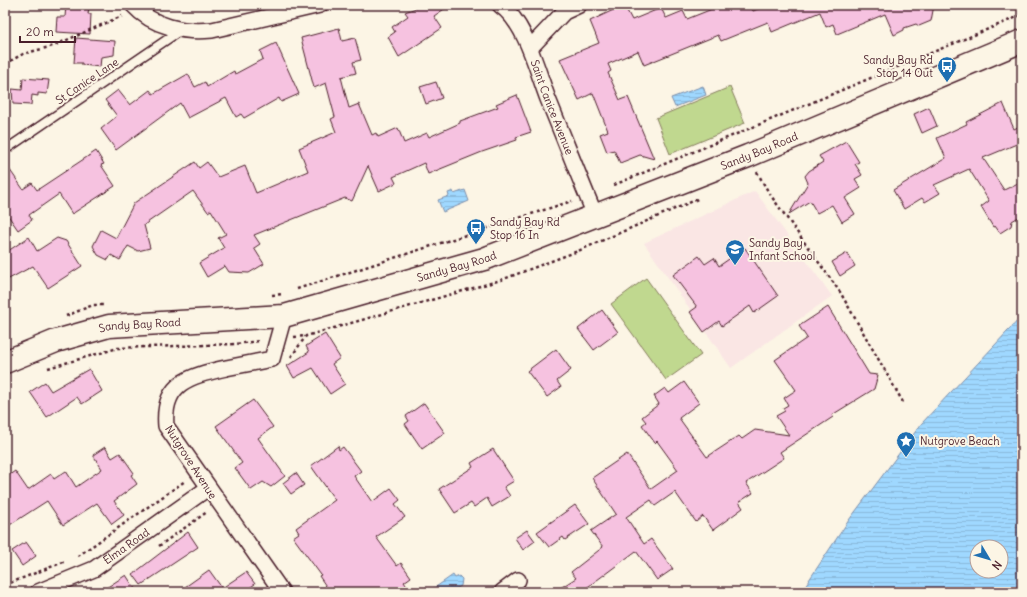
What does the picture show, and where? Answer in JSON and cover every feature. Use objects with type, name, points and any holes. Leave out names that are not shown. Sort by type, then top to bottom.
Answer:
[{"type":"main road","name":"Sandy Bay Road","points":[[5,362],[56,341],[109,326],[284,316],[484,259],[591,206],[748,156],[1022,41]]},
{"type":"street","points":[[135,7],[156,22],[180,30],[196,32],[212,30],[320,5]]},
{"type":"street","name":"Saint Canice Avenue","points":[[500,5],[517,25],[530,48],[546,95],[591,206]]},
{"type":"street","points":[[530,48],[564,12],[579,5]]},
{"type":"street","name":"Nutgrove Avenue","points":[[282,592],[197,473],[166,426],[165,412],[169,399],[181,384],[196,374],[272,359],[284,316]]},
{"type":"street","name":"Elma Road","points":[[38,592],[94,569],[208,488]]},
{"type":"street","points":[[502,592],[518,580]]},
{"type":"lane","name":"St Canice Lane","points":[[5,150],[180,30]]},
{"type":"path","points":[[5,64],[23,54],[53,46],[135,7]]},
{"type":"path","points":[[267,295],[283,294],[591,206],[1022,15]]},
{"type":"path","points":[[751,176],[758,173]]},
{"type":"path","points":[[769,193],[840,292],[904,404]]},
{"type":"path","points":[[44,369],[118,348],[235,344],[277,338],[306,336],[502,280],[578,250],[702,197]]},
{"type":"path","points":[[64,316],[93,305],[109,304]]},
{"type":"path","points":[[287,361],[306,336]]},
{"type":"path","points":[[5,585],[79,555],[197,473]]},
{"type":"shaded area","name":"Sandy Bay Infant School","points":[[755,191],[832,296],[731,368],[644,243]]},
{"type":"green space","points":[[730,87],[745,123],[670,154],[656,118]]},
{"type":"green space","points":[[646,278],[701,355],[666,380],[611,304]]},
{"type":"water","points":[[703,86],[706,95],[675,107],[671,98]]},
{"type":"water","points":[[465,190],[469,201],[443,212],[438,200],[449,196],[448,193],[453,191],[454,194]]},
{"type":"water","points":[[1022,316],[1022,592],[801,592],[849,520],[922,423]]},
{"type":"water","points":[[453,575],[455,578],[459,576],[462,579],[461,586],[451,592],[434,592],[433,589]]},
{"type":"building","points":[[66,5],[89,7],[88,14],[91,14],[90,34],[56,32],[57,17],[65,17]]},
{"type":"building","points":[[424,5],[450,5],[434,16],[442,28],[399,57],[388,37],[395,32],[392,27],[408,16],[405,12]]},
{"type":"building","points":[[624,5],[632,20],[661,8],[666,18],[683,11],[687,19],[722,5],[751,5],[753,11],[768,5],[934,5],[931,21],[919,26],[916,24],[904,28],[904,30],[894,35],[885,14],[837,34],[833,24],[826,27],[820,12],[772,32],[768,22],[721,41],[718,35],[644,65],[638,51],[608,64],[611,71],[608,73],[620,100],[628,97],[654,159],[640,155],[620,163],[614,150],[607,152],[600,134],[608,131],[593,93],[579,100],[560,59],[599,43],[590,21]]},
{"type":"building","points":[[339,28],[342,41],[355,38],[361,60],[353,62],[356,73],[341,77],[349,108],[359,104],[372,135],[376,133],[378,137],[398,128],[404,143],[427,133],[429,137],[460,123],[460,121],[498,107],[496,104],[517,95],[531,132],[516,137],[517,140],[482,152],[428,174],[424,163],[393,177],[396,183],[379,191],[368,166],[352,201],[345,198],[254,235],[260,244],[254,248],[264,264],[249,273],[229,272],[225,266],[207,277],[199,263],[224,248],[218,238],[226,234],[211,210],[208,212],[193,191],[144,225],[150,248],[138,251],[128,246],[120,260],[111,255],[108,260],[98,255],[93,246],[101,230],[116,238],[134,203],[195,162],[199,168],[207,162],[218,177],[245,166],[256,193],[308,171],[299,148],[336,132],[331,119],[335,117],[326,83],[314,88],[301,38]]},
{"type":"building","points":[[76,38],[115,41],[114,55],[101,57],[100,67],[82,65],[82,63],[74,63]]},
{"type":"building","points":[[276,43],[299,94],[281,102],[279,98],[244,118],[241,114],[236,117],[226,98],[188,118],[180,103],[116,150],[101,129],[117,116],[105,100],[118,90],[130,105],[150,90],[153,94],[188,74],[195,87],[205,82],[207,87],[234,71],[235,74],[263,59],[260,51]]},
{"type":"building","points":[[23,78],[49,80],[47,94],[38,93],[38,96],[32,95],[31,105],[13,104],[12,89],[22,90]]},
{"type":"building","points":[[436,82],[442,98],[426,104],[420,87]]},
{"type":"building","points":[[1003,103],[1014,129],[1022,125],[1022,135],[1019,143],[983,158],[1004,190],[1022,181],[1022,215],[1012,221],[1011,226],[1000,233],[995,226],[993,227],[981,207],[989,201],[969,169],[934,185],[940,193],[925,202],[922,198],[904,209],[893,190],[946,158],[937,138],[967,124],[966,122]]},
{"type":"building","points":[[929,107],[937,126],[922,133],[914,114]]},
{"type":"building","points":[[846,141],[859,162],[855,164],[862,175],[855,179],[861,188],[845,198],[855,214],[842,222],[832,205],[817,213],[810,201],[789,214],[808,183],[805,176],[809,171],[823,162],[819,156]]},
{"type":"building","points":[[96,151],[104,164],[101,165],[115,186],[72,214],[59,194],[29,215],[32,220],[18,230],[5,211],[5,163],[23,189],[32,183],[37,190]]},
{"type":"building","points":[[29,237],[37,251],[57,238],[66,241],[82,266],[48,288],[33,266],[5,281],[5,253]]},
{"type":"building","points":[[745,248],[778,296],[754,313],[750,306],[722,326],[719,321],[704,332],[690,312],[697,307],[673,275],[699,256],[705,264],[714,258],[719,266]]},
{"type":"building","points":[[847,253],[855,266],[840,276],[832,262]]},
{"type":"building","points":[[828,307],[869,374],[878,375],[874,389],[832,415],[833,417],[780,452],[784,458],[746,483],[753,493],[739,502],[743,508],[713,530],[703,516],[696,522],[675,492],[655,506],[651,500],[626,517],[644,544],[651,539],[673,569],[657,580],[636,551],[581,592],[554,592],[576,578],[571,572],[603,547],[591,531],[616,514],[592,478],[627,454],[651,489],[678,470],[657,441],[655,443],[642,425],[646,422],[642,417],[659,404],[654,396],[665,388],[669,393],[684,382],[699,403],[679,418],[707,457],[739,436],[742,439],[755,430],[789,435],[776,416],[785,411],[783,408],[788,405],[784,398],[796,390],[775,360],[807,338],[799,326]]},
{"type":"building","points":[[602,310],[618,332],[594,350],[578,329]]},
{"type":"building","points":[[325,334],[340,358],[332,364],[345,384],[330,394],[313,368],[294,378],[287,366],[309,352],[306,346]]},
{"type":"building","points":[[556,349],[571,370],[557,381],[561,387],[547,397],[527,371]]},
{"type":"building","points":[[89,369],[102,391],[82,404],[77,397],[47,417],[30,392],[45,382],[51,391]]},
{"type":"building","points":[[253,400],[273,427],[258,438],[285,476],[271,487],[263,482],[251,490],[235,468],[242,463],[216,426]]},
{"type":"building","points":[[424,403],[445,433],[422,449],[405,424],[409,421],[406,416]]},
{"type":"building","points":[[338,446],[339,450],[343,447],[361,471],[354,476],[372,502],[391,488],[400,500],[395,504],[405,517],[376,537],[397,566],[401,563],[411,577],[404,582],[411,592],[330,592],[319,576],[321,575],[293,537],[299,533],[296,528],[335,500],[311,466]]},
{"type":"building","points":[[105,447],[112,458],[120,453],[134,473],[131,475],[137,484],[114,501],[124,515],[112,524],[97,503],[63,525],[47,501],[5,528],[5,478],[15,471],[28,490],[51,474],[54,479],[66,471],[76,487],[102,469],[93,455]]},
{"type":"building","points":[[493,449],[514,481],[504,487],[510,496],[492,507],[487,498],[474,507],[471,503],[455,513],[439,489],[473,467],[471,463]]},
{"type":"building","points":[[296,473],[304,485],[291,494],[283,483]]},
{"type":"building","points":[[575,505],[589,524],[565,540],[563,537],[549,547],[537,532]]},
{"type":"building","points":[[527,530],[535,541],[523,550],[515,538]]},
{"type":"building","points":[[188,532],[198,547],[141,585],[133,574]]},
{"type":"building","points":[[26,542],[36,556],[22,566],[12,551]]},
{"type":"building","points":[[209,570],[222,588],[246,572],[255,584],[244,592],[178,592]]},
{"type":"building","points":[[126,575],[137,592],[100,592]]},
{"type":"place","name":"Sandy Bay Rd Stop 14 Out","points":[[947,83]]},
{"type":"place","name":"Sandy Bay Rd Stop 16 In","points":[[476,245]]},
{"type":"place","name":"Sandy Bay Infant School","points":[[735,266]]},
{"type":"place","name":"Nutgrove Beach","points":[[906,458]]}]
